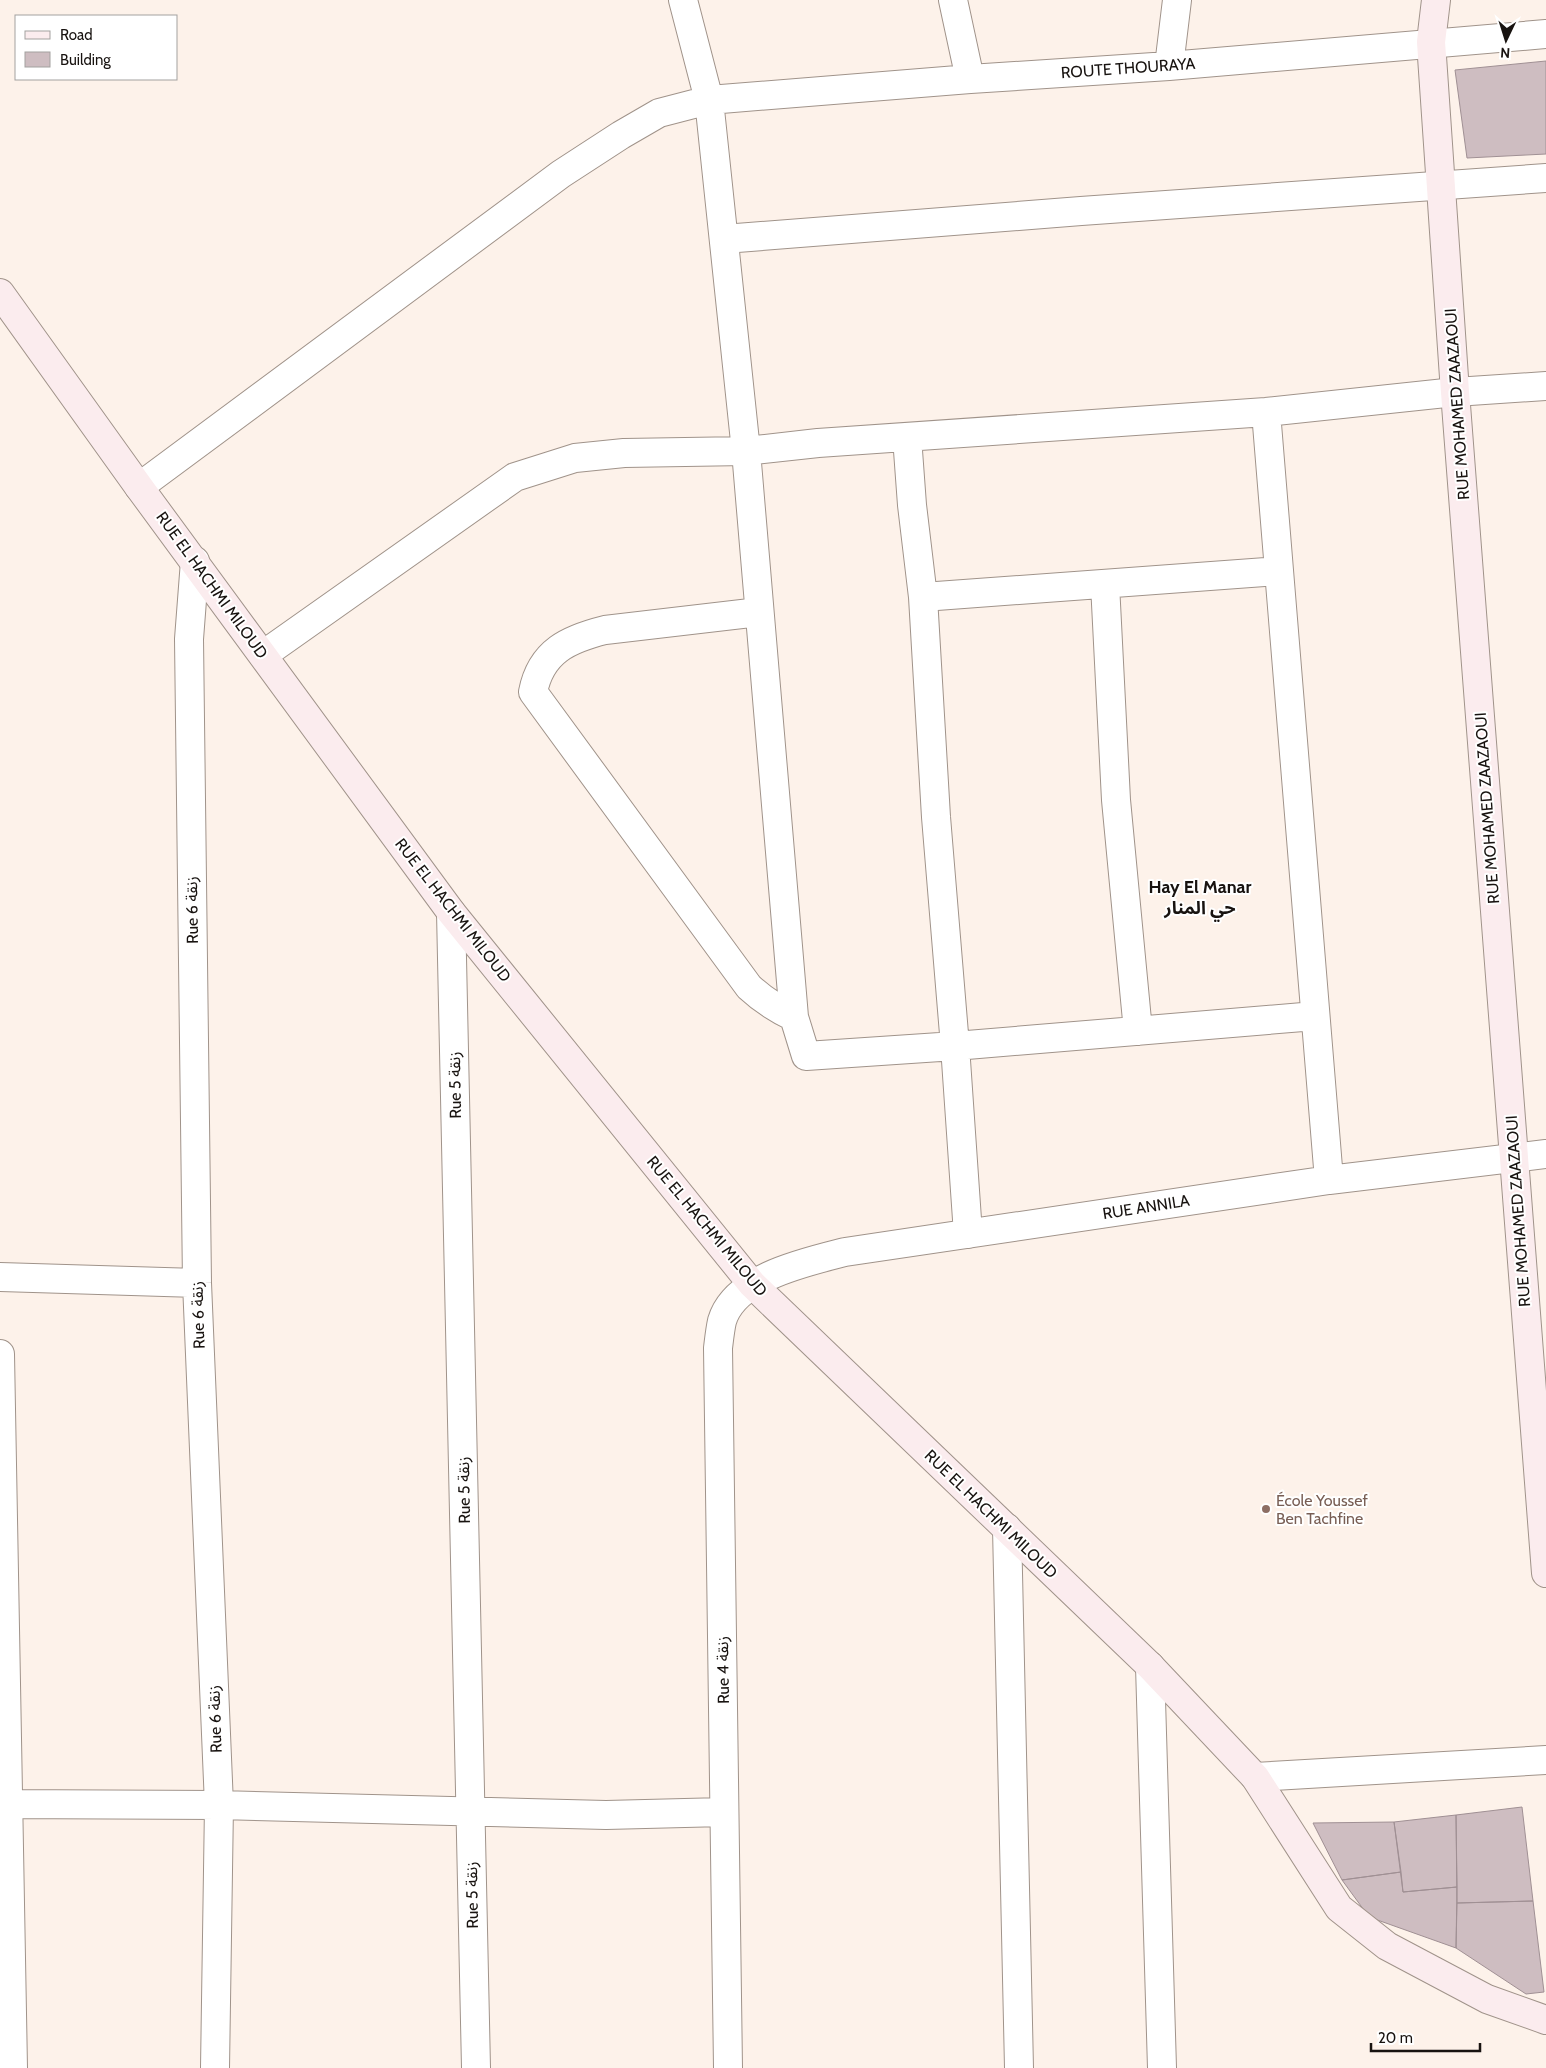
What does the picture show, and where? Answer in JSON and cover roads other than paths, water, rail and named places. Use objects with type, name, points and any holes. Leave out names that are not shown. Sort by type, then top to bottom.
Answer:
[{"type":"street","points":[[683,0],[709,100],[746,451],[794,1017],[806,1056],[956,1046],[1315,1016]]},
{"type":"street","points":[[953,0],[970,79]]},
{"type":"street","points":[[1169,66],[1177,0]]},
{"type":"street","name":"RUE MOHAMED ZAAZAOUI","points":[[1436,0],[1431,42],[1441,186],[1546,1573]]},
{"type":"street","name":"ROUTE THOURAYA","points":[[139,487],[568,170],[621,135],[659,113],[709,100],[970,79],[1169,66],[1431,42],[1546,34]]},
{"type":"street","points":[[724,239],[1546,178]]},
{"type":"street","name":"RUE EL HACHMI MILOUD","points":[[0,293],[139,487],[452,912],[752,1284],[1150,1666],[1255,1777],[1338,1908],[1386,1946],[1487,1999],[1546,2020]]},
{"type":"street","points":[[263,655],[515,477],[575,458],[624,453],[746,451],[907,437],[1266,412],[1456,392],[1546,386]]},
{"type":"street","points":[[1266,412],[1329,1180]]},
{"type":"street","points":[[907,437],[912,505],[923,597],[936,817],[956,1046],[968,1234]]},
{"type":"street","name":"Rue 6 زنقة","points":[[195,561],[189,639],[197,1283],[219,1805],[215,2068]]},
{"type":"street","points":[[923,597],[1279,571]]},
{"type":"street","points":[[1105,584],[1116,800],[1138,1031]]},
{"type":"street","points":[[759,612],[605,630],[583,636],[565,644],[547,659],[539,670],[533,692],[749,987],[780,1011],[794,1017]]},
{"type":"street","name":"Rue 5 زنقة","points":[[452,912],[476,2068]]},
{"type":"street","name":"RUE ANNILA","points":[[752,1284],[792,1266],[845,1252],[1329,1180],[1546,1154]]},
{"type":"street","points":[[0,1277],[197,1283]]},
{"type":"street","name":"Rue 4 زنقة","points":[[728,2068],[718,1348],[722,1321],[730,1305],[752,1284]]},
{"type":"street","points":[[0,1354],[4,1804],[13,2068]]},
{"type":"street","points":[[1007,1528],[1019,2068]]},
{"type":"street","points":[[1150,1666],[1162,2068]]},
{"type":"street","points":[[1255,1777],[1546,1760]]},
{"type":"street","points":[[4,1804],[219,1805],[606,1815],[724,1812]]},
{"type":"place","name":"École Youssef Ben Tachfine","points":[[1266,1509]]},
{"type":"district","name":"Hay El Manar حي المنار","points":[[1200,898]]}]
